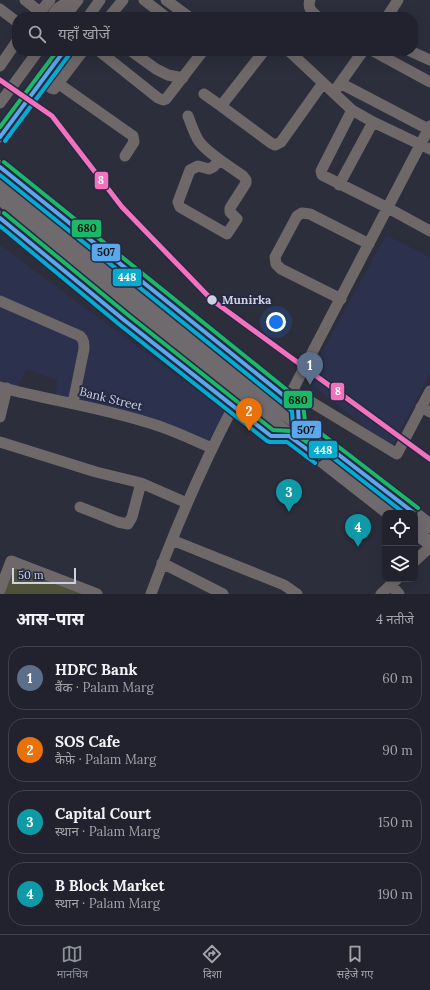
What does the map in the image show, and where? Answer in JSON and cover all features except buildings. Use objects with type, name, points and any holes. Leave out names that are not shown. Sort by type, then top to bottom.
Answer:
[{"type":"main road","points":[[0,167],[290,395],[298,408],[299,424]]},
{"type":"main road","points":[[0,182],[221,366],[254,398],[289,436],[385,510]]},
{"type":"main road","points":[[30,192],[22,191],[14,193],[7,198],[3,205],[1,222],[234,405],[271,436],[289,436]]},
{"type":"main road","points":[[0,198],[208,371],[299,424],[410,510]]},
{"type":"main road","points":[[418,516],[430,526]]},
{"type":"main road","points":[[418,534],[430,543]]},
{"type":"street","points":[[25,0],[36,12]]},
{"type":"street","points":[[40,12],[50,0]]},
{"type":"street","points":[[55,12],[70,0]]},
{"type":"street","points":[[69,12],[78,0]]},
{"type":"street","points":[[92,12],[100,0]]},
{"type":"street","points":[[113,12],[123,0]]},
{"type":"street","points":[[144,0],[160,12]]},
{"type":"street","points":[[166,0],[182,12]]},
{"type":"street","points":[[310,0],[308,5],[313,12]]},
{"type":"street","points":[[390,12],[398,0]]},
{"type":"street","points":[[0,9],[12,18]]},
{"type":"street","points":[[0,64],[12,48]]},
{"type":"street","points":[[418,55],[430,60]]},
{"type":"street","points":[[27,66],[30,56]]},
{"type":"street","points":[[0,103],[34,56]]},
{"type":"street","points":[[0,137],[60,56]]},
{"type":"street","points":[[42,81],[53,90],[60,84],[80,56]]},
{"type":"street","points":[[105,56],[161,100],[166,99],[199,56]]},
{"type":"street","points":[[138,56],[156,69],[168,75],[183,78]]},
{"type":"street","points":[[221,106],[260,56]]},
{"type":"street","points":[[294,56],[352,110],[373,122],[425,147]]},
{"type":"street","points":[[333,92],[358,56]]},
{"type":"street","points":[[381,56],[430,82]]},
{"type":"street","points":[[204,94],[270,143],[278,144],[281,142],[323,83]]},
{"type":"street","points":[[340,83],[430,128],[425,147],[388,208],[290,395],[397,454],[425,409],[430,391]]},
{"type":"street","points":[[60,84],[133,136],[134,142],[125,156]]},
{"type":"street","points":[[352,110],[321,171],[323,176],[388,208],[430,231]]},
{"type":"street","points":[[188,116],[194,134],[200,145],[243,176],[246,180],[246,183],[230,209],[230,212],[237,219],[227,234],[180,207],[178,202],[190,170],[198,166],[209,169],[220,160]]},
{"type":"street","points":[[339,185],[373,122]]},
{"type":"street","points":[[341,299],[281,269],[276,264],[275,257],[297,216],[302,213],[310,214],[369,244]]},
{"type":"street","points":[[0,301],[80,336],[83,339],[84,349],[73,403]]},
{"type":"street","points":[[0,417],[3,388]]},
{"type":"street","name":"Bank Street","points":[[3,388],[73,403],[146,422],[212,448]]},
{"type":"street","points":[[151,594],[187,503],[212,448],[234,405]]},
{"type":"street","points":[[0,442],[96,472],[141,483],[187,503]]},
{"type":"street","points":[[80,507],[118,522],[128,524],[132,517],[141,483]]},
{"type":"street","points":[[172,540],[284,585],[297,594]]},
{"type":"street","points":[[418,558],[430,546]]},
{"type":"street","points":[[0,590],[11,561],[97,594]]},
{"type":"street","points":[[162,563],[223,594]]},
{"type":"street","points":[[381,594],[394,582],[399,594]]},
{"type":"shaded area","points":[[386,235],[430,257],[430,373],[392,447],[306,381]]},
{"type":"shaded area","points":[[0,245],[225,411],[206,447],[162,427],[55,402],[57,380],[26,369],[15,392],[0,388]]},
{"type":"green space","points":[[11,561],[96,594],[0,594]]},
{"type":"transit line","name":"680","points":[[0,127],[53,56]]},
{"type":"transit line","name":"507","points":[[0,137],[60,56]]},
{"type":"transit line","name":"448","points":[[5,141],[68,56]]},
{"type":"transit line","name":"8","points":[[0,80],[52,116],[122,207],[212,300],[430,459]]},
{"type":"transit line","name":"680","points":[[4,162],[292,394],[303,405],[305,421],[418,508]]},
{"type":"transit line","name":"507","points":[[0,167],[288,399],[298,408],[299,424],[410,510]]},
{"type":"transit line","name":"448","points":[[0,175],[284,404],[292,411],[293,425],[295,428],[400,510]]},
{"type":"transit line","name":"680","points":[[4,213],[128,315],[273,430],[291,431],[323,453]]},
{"type":"transit line","name":"507","points":[[0,218],[124,320],[271,436],[289,436],[319,458]]},
{"type":"transit line","name":"448","points":[[0,226],[120,325],[267,441],[287,442],[315,463]]},
{"type":"place","name":"Munirka","points":[[212,300]]},
{"type":"place","name":"HDFC Bank","points":[[310,385]]},
{"type":"place","name":"SOS Cafe","points":[[249,431]]},
{"type":"place","name":"Capital Court","points":[[289,512]]},
{"type":"place","name":"B Block Market","points":[[358,547]]}]
